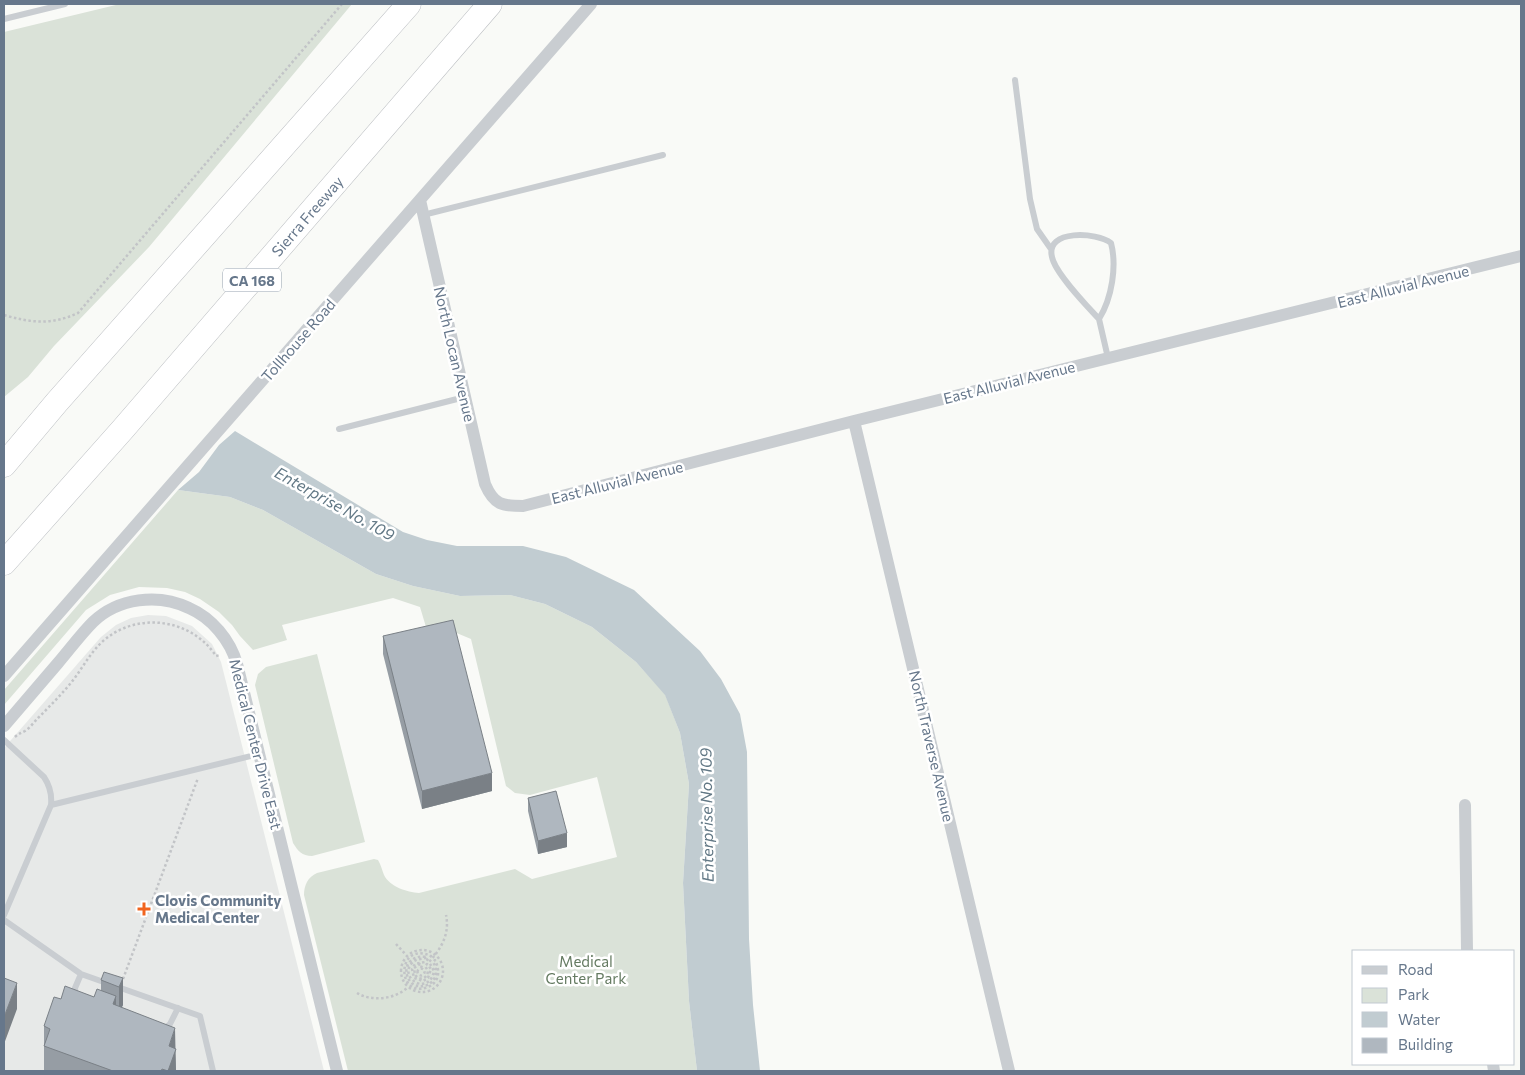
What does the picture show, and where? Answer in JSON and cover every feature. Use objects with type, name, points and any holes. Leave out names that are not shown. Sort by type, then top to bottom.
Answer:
[{"type":"highway","points":[[4,465],[57,402],[408,4]]},
{"type":"highway","name":"Sierra Freeway","points":[[6,561],[123,430],[490,4]]},
{"type":"highway","points":[[4,447],[57,402]]},
{"type":"street","name":"Tollhouse Road","points":[[4,676],[591,4]]},
{"type":"street","name":"North Locan Avenue","points":[[420,200],[485,484],[490,495],[498,503]]},
{"type":"street","name":"East Alluvial Avenue","points":[[498,503],[510,506],[523,506],[854,421],[1521,256]]},
{"type":"street","name":"North Traverse Avenue","points":[[854,421],[1009,1071]]},
{"type":"street","name":"Medical Center Drive East","points":[[4,726],[98,618],[115,608],[142,600],[168,600],[181,604],[206,618],[218,628],[236,658],[338,1071]]},
{"type":"street","points":[[1465,805],[1468,950]]},
{"type":"lane","points":[[4,19],[65,4]]},
{"type":"lane","points":[[1015,80],[1030,199],[1038,229],[1051,249],[1055,266],[1099,319],[1108,358]]},
{"type":"lane","points":[[423,215],[663,155]]},
{"type":"lane","points":[[1051,249],[1052,245],[1065,237],[1080,234],[1096,236],[1106,239],[1111,243],[1113,267],[1110,293],[1104,312],[1099,319]]},
{"type":"lane","points":[[339,429],[465,397]]},
{"type":"lane","points":[[4,915],[51,805],[49,784],[44,777],[6,742]]},
{"type":"lane","points":[[51,805],[259,754]]},
{"type":"lane","points":[[4,920],[81,974],[200,1016],[214,1071]]},
{"type":"lane","points":[[81,974],[75,988],[77,1001],[81,1004]]},
{"type":"lane","points":[[156,1031],[165,1029],[178,1008]]},
{"type":"path","points":[[4,315],[50,322],[66,319],[78,313],[342,4]]},
{"type":"path","points":[[6,742],[25,731],[49,707],[69,685],[102,642],[126,627],[146,622],[168,623],[191,632],[205,643],[216,656],[220,655]]},
{"type":"path","points":[[120,988],[202,768]]},
{"type":"path","points":[[421,968],[422,965],[420,964],[414,968],[415,975],[419,978],[427,975],[428,969],[425,966],[427,964],[431,969],[430,976],[422,981],[414,978],[412,969],[415,964],[425,962],[431,956],[425,954],[414,955],[409,959],[404,969],[406,981],[410,985],[421,989],[432,985],[438,976],[439,971],[435,960],[433,962],[436,968],[435,978],[432,982],[423,986],[418,986],[410,981],[406,972],[407,967],[409,963],[417,957],[427,957],[412,962],[409,974],[414,981],[421,984],[425,983],[433,975],[433,967],[429,962],[436,955],[444,940],[447,930],[446,915]]},
{"type":"path","points":[[396,944],[407,956]]},
{"type":"path","points":[[420,950],[436,955],[442,964],[443,971],[439,985],[434,989],[420,993],[407,988],[403,982],[400,968],[407,956],[420,950]]},
{"type":"path","points":[[357,993],[375,998],[386,997],[407,988]]},
{"type":"shaded area","name":"Clovis Community Medical Center","points":[[148,615],[166,616],[192,626],[212,644],[221,662],[324,1071],[4,1071],[4,748],[101,637],[116,625],[131,618]]},
{"type":"green space","points":[[120,4],[352,4],[149,247],[54,346],[28,377],[4,397],[4,32]]},
{"type":"green space","name":"Medical Center Park","points":[[178,490],[230,497],[263,510],[376,574],[413,586],[460,596],[510,595],[545,604],[592,627],[636,662],[665,694],[680,733],[689,784],[683,883],[689,1001],[697,1071],[348,1071],[304,895],[306,885],[311,877],[317,873],[374,859],[378,860],[384,875],[390,883],[404,890],[419,893],[515,869],[532,879],[617,857],[597,777],[530,795],[515,793],[506,786],[471,639],[435,624],[426,627],[420,607],[393,598],[282,625],[287,640],[253,650],[219,612],[200,599],[185,592],[167,588],[139,587],[110,595],[86,610],[4,705],[4,690]]},
{"type":"green space","points":[[317,654],[365,842],[312,856],[301,852],[293,843],[255,685],[258,674],[266,667]]},
{"type":"water","name":"Enterprise No. 109","points":[[235,431],[403,532],[427,540],[457,546],[523,546],[566,557],[634,590],[700,651],[721,679],[740,714],[747,752],[749,939],[760,1071],[697,1071],[689,1001],[683,883],[689,784],[680,733],[665,695],[636,662],[592,627],[545,604],[510,595],[460,596],[413,586],[376,574],[263,510],[230,497],[178,490],[199,472],[219,445]]},
{"type":"building","points":[[453,620],[492,773],[422,791],[383,636]]},
{"type":"building","points":[[556,791],[567,833],[538,841],[528,798]]},
{"type":"building","points":[[104,972],[123,978],[119,987],[101,980]]},
{"type":"building","points":[[4,978],[17,983],[4,1017]]},
{"type":"building","points":[[65,986],[94,997],[97,989],[116,996],[113,1004],[175,1028],[169,1046],[176,1049],[168,1071],[162,1069],[161,1071],[113,1071],[44,1046],[50,1029],[44,1026],[54,997],[61,999]]},
{"type":"place","name":"Clovis Community Medical Center","points":[[144,909]]}]
